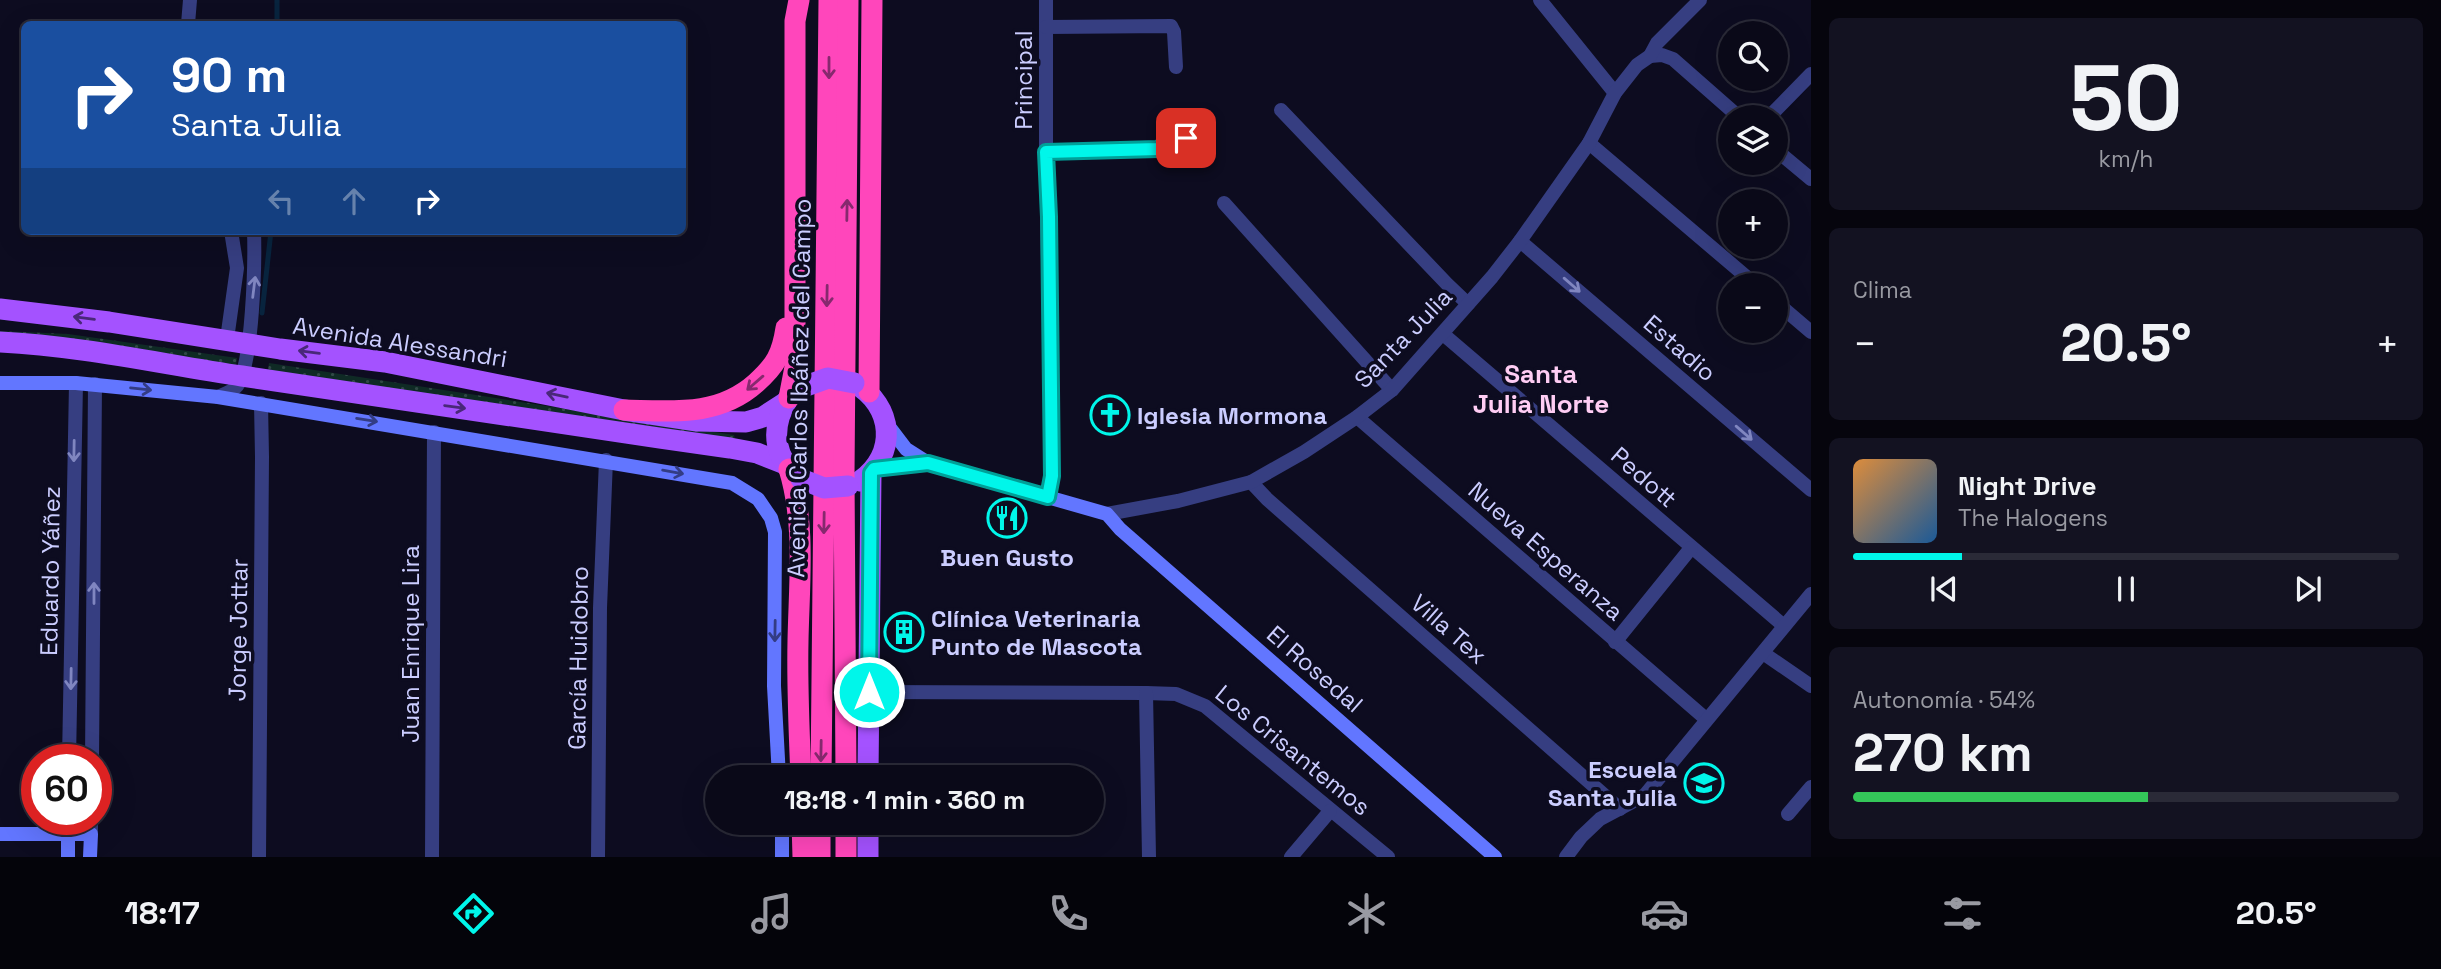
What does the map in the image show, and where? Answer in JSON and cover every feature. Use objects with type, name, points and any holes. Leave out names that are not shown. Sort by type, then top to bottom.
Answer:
[{"type":"highway","points":[[793,396],[796,20],[799,0]]},
{"type":"highway","name":"Avenida Carlos Ibáñez del Campo","points":[[821,765],[829,0]]},
{"type":"highway","name":"Avenida Carlos Ibáñez del Campo","points":[[846,765],[844,474],[848,0]]},
{"type":"highway","points":[[862,388],[872,0]]},
{"type":"highway","points":[[624,410],[698,411],[724,405],[751,387],[768,373],[783,349],[795,277]]},
{"type":"highway","points":[[792,471],[800,530],[798,643],[801,765]]},
{"type":"highway","points":[[802,835],[803,857]]},
{"type":"highway","points":[[820,835],[820,857]]},
{"type":"highway","points":[[846,835],[846,857]]},
{"type":"main road","name":"Avenida Alessandri","points":[[0,309],[384,362],[624,410],[697,421],[746,422],[762,416],[793,396]]},
{"type":"main road","points":[[0,342],[32,343],[730,448],[757,453],[824,488],[848,486],[873,471]]},
{"type":"main road","points":[[792,471],[778,449],[776,433],[779,417],[793,396],[828,379],[862,388],[877,402],[886,422],[887,436],[885,450],[873,471],[869,765]]},
{"type":"main road","points":[[0,383],[95,384],[219,397],[606,460]]},
{"type":"main road","name":"Santa Julia","points":[[886,422],[906,449],[928,463],[1107,514]]},
{"type":"main road","name":"Avenida Carlos Ibáñez del Campo","points":[[606,460],[732,483],[758,499],[771,518],[776,550],[774,686],[778,765]]},
{"type":"main road","name":"Santa Julia","points":[[873,471],[928,463]]},
{"type":"main road","name":"El Rosedal","points":[[1107,514],[1120,529],[1495,857]]},
{"type":"main road","points":[[0,834],[21,832]]},
{"type":"main road","points":[[68,835],[68,857]]},
{"type":"main road","points":[[90,857],[91,835]]},
{"type":"main road","points":[[782,835],[782,857]]},
{"type":"main road","points":[[868,835],[868,857]]},
{"type":"street","points":[[188,21],[190,0]]},
{"type":"street","name":"Principal","points":[[1046,0],[1052,476],[1048,497]]},
{"type":"street","points":[[1540,0],[1615,93]]},
{"type":"street","name":"Santa Julia","points":[[1107,514],[1251,482],[1357,418],[1392,390],[1443,334],[1520,240],[1589,142],[1615,93],[1637,65],[1650,56],[1657,43],[1700,0]]},
{"type":"street","points":[[1046,27],[1171,26],[1174,32],[1176,67]]},
{"type":"street","points":[[1650,56],[1662,55],[1673,59],[1725,105]]},
{"type":"street","points":[[1781,105],[1811,74]]},
{"type":"street","points":[[1281,110],[1468,304]]},
{"type":"street","points":[[1046,152],[1158,149],[1173,139],[1186,138]]},
{"type":"street","points":[[1589,142],[1742,273]]},
{"type":"street","points":[[1788,160],[1811,179]]},
{"type":"street","points":[[1224,203],[1392,390]]},
{"type":"street","points":[[227,339],[237,268],[232,235]]},
{"type":"street","points":[[219,397],[236,388],[242,376],[256,271],[254,235]]},
{"type":"street","name":"Estadio","points":[[1520,240],[1811,491]]},
{"type":"street","points":[[1788,312],[1811,332]]},
{"type":"street","name":"Pedott","points":[[1443,334],[1784,626]]},
{"type":"street","name":"Eduardo Yáñez","points":[[69,744],[76,383]]},
{"type":"street","name":"Eduardo Yáñez","points":[[92,744],[95,384]]},
{"type":"street","name":"Jorge Jottar","points":[[259,857],[261,403]]},
{"type":"street","name":"Nueva Esperanza","points":[[1357,418],[1706,719]]},
{"type":"street","name":"Juan Enrique Lira","points":[[432,857],[434,432]]},
{"type":"street","name":"García Huidobro","points":[[598,857],[600,608],[606,460]]},
{"type":"street","name":"Villa Tex","points":[[1251,482],[1267,499],[1620,808]]},
{"type":"street","points":[[1615,642],[1691,548]]},
{"type":"street","points":[[1566,857],[1581,837],[1600,819],[1645,794],[1811,594]]},
{"type":"street","points":[[1763,653],[1811,687]]},
{"type":"street","name":"Los Crisantemos","points":[[869,692],[1176,694],[1205,706],[1388,857]]},
{"type":"street","points":[[1146,693],[1149,857]]},
{"type":"street","points":[[1788,814],[1811,787]]},
{"type":"street","points":[[1291,857],[1330,811]]},
{"type":"green space","points":[[0,331],[68,334],[237,358],[236,366],[0,334]]},
{"type":"green space","points":[[269,363],[734,435],[735,439],[268,370]]},
{"type":"waterway","points":[[277,0],[277,21]]},
{"type":"waterway","points":[[262,313],[271,235]]},
{"type":"place","name":"Iglesia Mormona","points":[[1110,415]]},
{"type":"place","name":"Buen Gusto","points":[[1007,518]]},
{"type":"place","name":"Clínica Veterinaria Punto de Mascota","points":[[904,632]]},
{"type":"place","name":"Escuela Santa Julia","points":[[1704,783]]},
{"type":"district","name":"Santa Julia Norte","points":[[1541,389]]},
{"type":"route","points":[[869,692],[871,473],[874,469],[928,463],[1048,497],[1052,476],[1046,152],[1158,149],[1173,139],[1186,138]]}]
